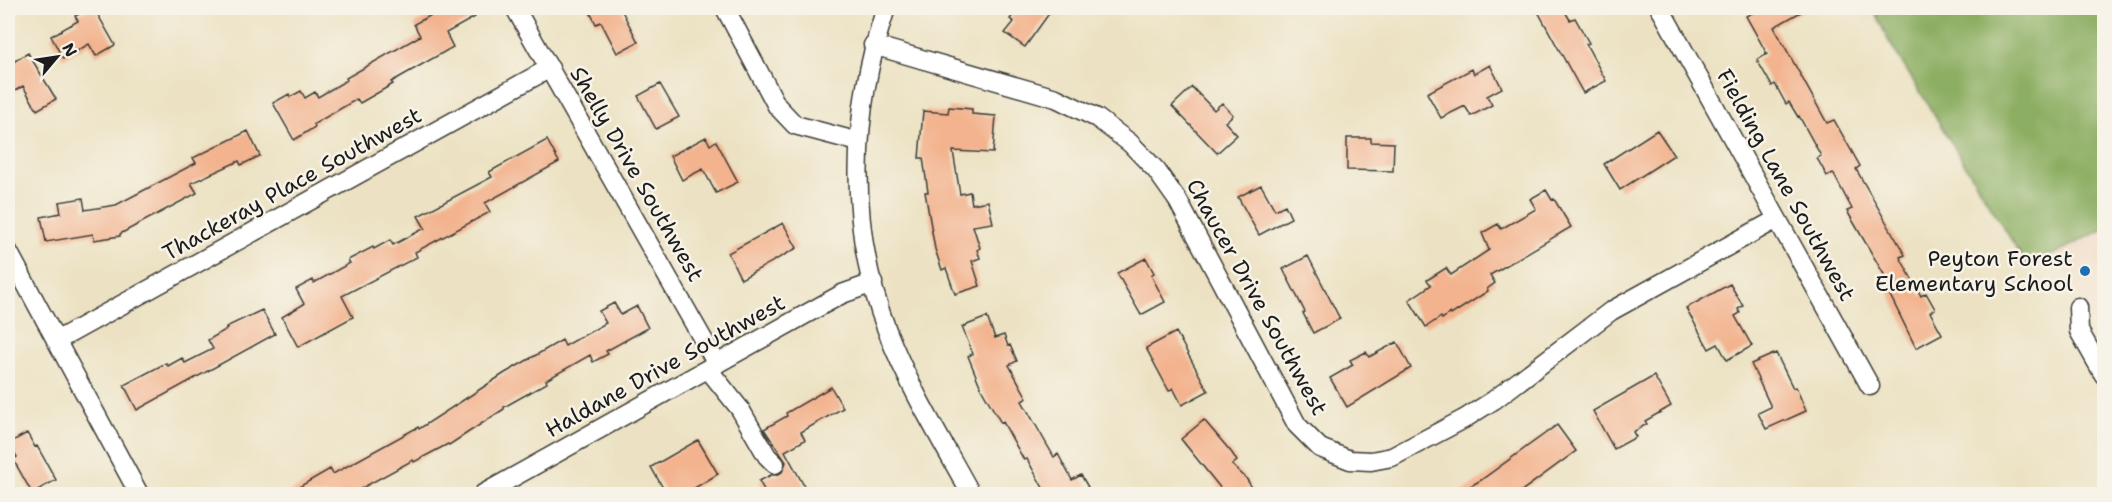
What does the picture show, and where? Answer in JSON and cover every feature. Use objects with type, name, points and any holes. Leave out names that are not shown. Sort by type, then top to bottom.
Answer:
[{"type":"street","name":"Shelly Drive Southwest","points":[[515,8],[713,367],[767,456],[775,464]]},
{"type":"street","points":[[725,8],[777,106],[795,125],[859,142]]},
{"type":"street","points":[[886,8],[873,45],[862,105],[858,162],[861,220],[873,283],[888,332],[911,384],[971,495]]},
{"type":"street","name":"Fielding Lane Southwest","points":[[1660,8],[1870,386]]},
{"type":"street","name":"Chaucer Drive Southwest","points":[[873,45],[1056,98],[1096,118],[1130,143],[1156,170],[1178,201],[1297,425],[1320,448],[1350,460],[1371,461],[1392,457],[1464,419],[1494,400],[1611,311],[1777,219]]},
{"type":"street","name":"Thackeray Place Southwest","points":[[56,341],[550,68]]},
{"type":"street","points":[[8,251],[139,495]]},
{"type":"street","name":"Haldane Drive Southwest","points":[[483,495],[842,294],[873,283]]},
{"type":"street","points":[[2078,308],[2079,331],[2104,375]]},
{"type":"shaded area","name":"Peyton Forest Elementary School","points":[[2104,156],[2104,343],[2025,198]]},
{"type":"green space","points":[[1873,8],[2104,8],[2104,229],[2028,267],[1888,40]]},
{"type":"building","points":[[94,8],[115,45],[96,56],[89,44],[63,59],[51,36],[78,21],[75,16]]},
{"type":"building","points":[[445,8],[470,8],[475,17],[446,33],[453,47],[391,82],[393,84],[360,103],[357,99],[314,124],[315,127],[294,140],[273,103],[289,94],[290,97],[301,91],[305,98],[315,92],[318,97],[347,80],[346,78],[420,36],[414,24]]},
{"type":"building","points":[[588,8],[630,8],[622,11],[638,42],[617,53],[601,22],[596,24]]},
{"type":"building","points":[[1018,8],[1053,8],[1025,47],[1005,33],[1014,22],[1010,19]]},
{"type":"building","points":[[1536,8],[1563,8],[1570,20],[1575,18],[1606,81],[1583,93]]},
{"type":"building","points":[[1762,8],[1808,8],[1774,27],[1827,123],[1834,120],[1860,166],[1856,169],[1905,255],[1900,257],[1921,296],[1926,293],[1935,309],[1930,312],[1942,334],[1916,348],[1885,285],[1889,283],[1847,211],[1852,209],[1833,173],[1827,176],[1817,158],[1821,156],[1799,116],[1789,102],[1786,104],[1775,84],[1772,86],[1757,60],[1767,54],[1746,16]]},
{"type":"building","points":[[28,53],[56,99],[37,110],[23,86],[8,95],[8,65]]},
{"type":"building","points":[[1490,65],[1502,88],[1487,96],[1492,105],[1471,116],[1465,106],[1441,118],[1427,93],[1472,69],[1474,74]]},
{"type":"building","points":[[660,84],[679,117],[656,129],[638,96]]},
{"type":"building","points":[[1192,87],[1214,110],[1222,103],[1233,115],[1225,122],[1237,135],[1217,153],[1172,106]]},
{"type":"building","points":[[949,107],[972,109],[972,114],[996,116],[993,153],[953,151],[960,194],[970,192],[972,204],[988,201],[993,223],[973,226],[980,248],[977,250],[980,258],[972,261],[980,286],[955,294],[946,268],[942,270],[935,249],[925,192],[928,192],[923,158],[919,158],[923,111],[948,113]]},
{"type":"building","points":[[1657,130],[1674,155],[1620,190],[1604,164]]},
{"type":"building","points":[[248,131],[260,156],[241,165],[239,161],[191,183],[197,193],[120,236],[94,240],[93,234],[46,242],[41,217],[61,213],[59,202],[83,198],[85,210],[116,205],[196,163],[193,158]]},
{"type":"building","points":[[706,137],[710,145],[716,141],[738,182],[716,193],[703,169],[682,180],[670,156]]},
{"type":"building","points":[[1347,138],[1371,138],[1371,142],[1394,143],[1393,171],[1347,170]]},
{"type":"building","points":[[547,140],[559,162],[485,203],[490,212],[415,252],[417,257],[342,296],[353,317],[298,347],[282,317],[304,304],[296,289],[313,280],[314,283],[350,263],[348,260],[373,247],[374,249],[390,240],[393,245],[425,228],[418,216],[492,177],[489,172]]},
{"type":"building","points":[[1261,185],[1275,210],[1285,205],[1291,218],[1259,235],[1238,197]]},
{"type":"building","points":[[1546,190],[1571,227],[1490,275],[1495,283],[1487,289],[1488,291],[1451,315],[1450,313],[1442,319],[1441,317],[1426,327],[1409,300],[1431,285],[1427,280],[1446,268],[1451,275],[1489,250],[1482,233],[1498,224],[1501,229],[1536,209],[1530,199]]},
{"type":"building","points":[[783,223],[797,248],[741,279],[728,253]]},
{"type":"building","points":[[1308,256],[1340,319],[1313,333],[1283,269]]},
{"type":"building","points":[[1146,258],[1154,273],[1151,275],[1165,302],[1141,315],[1117,273]]},
{"type":"building","points":[[1730,284],[1743,306],[1738,309],[1740,313],[1735,316],[1752,346],[1727,360],[1718,344],[1709,349],[1686,308]]},
{"type":"building","points":[[614,303],[621,315],[637,306],[648,328],[606,351],[608,354],[593,362],[590,355],[546,380],[547,383],[504,407],[449,445],[414,462],[413,460],[360,489],[363,495],[285,495],[330,469],[333,474],[418,427],[419,429],[505,373],[562,340],[565,346],[606,323],[599,311]]},
{"type":"building","points":[[262,310],[275,334],[137,410],[124,385],[166,363],[168,366],[182,358],[185,363],[213,349],[208,340],[227,329],[226,327]]},
{"type":"building","points":[[987,317],[995,338],[1004,335],[1017,361],[1009,365],[1027,398],[1022,401],[1054,457],[1058,454],[1072,480],[1081,475],[1088,487],[1085,489],[1087,495],[1047,495],[1027,459],[1024,460],[981,388],[968,356],[973,354],[962,327]]},
{"type":"building","points":[[1176,332],[1208,391],[1182,405],[1173,388],[1169,391],[1146,348]]},
{"type":"building","points":[[1397,342],[1411,368],[1347,407],[1330,378],[1353,365],[1350,360],[1366,352],[1369,357]]},
{"type":"building","points":[[1776,353],[1793,388],[1796,387],[1806,411],[1766,429],[1758,413],[1771,407],[1751,364]]},
{"type":"building","points":[[1654,376],[1671,406],[1645,421],[1647,424],[1633,432],[1636,437],[1614,449],[1593,411]]},
{"type":"building","points":[[831,387],[843,408],[801,432],[805,440],[785,451],[809,495],[767,495],[759,481],[782,472],[786,462],[764,429],[787,416],[786,413]]},
{"type":"building","points":[[1204,420],[1232,453],[1237,461],[1232,465],[1251,486],[1240,495],[1226,495],[1181,439]]},
{"type":"building","points":[[1557,425],[1576,451],[1516,495],[1455,495],[1481,480]]},
{"type":"building","points":[[27,433],[56,480],[32,493],[13,459],[17,457],[9,443]]},
{"type":"building","points":[[698,440],[718,474],[683,495],[667,495],[651,467]]},
{"type":"place","name":"Peyton Forest Elementary School","points":[[2085,271]]}]
